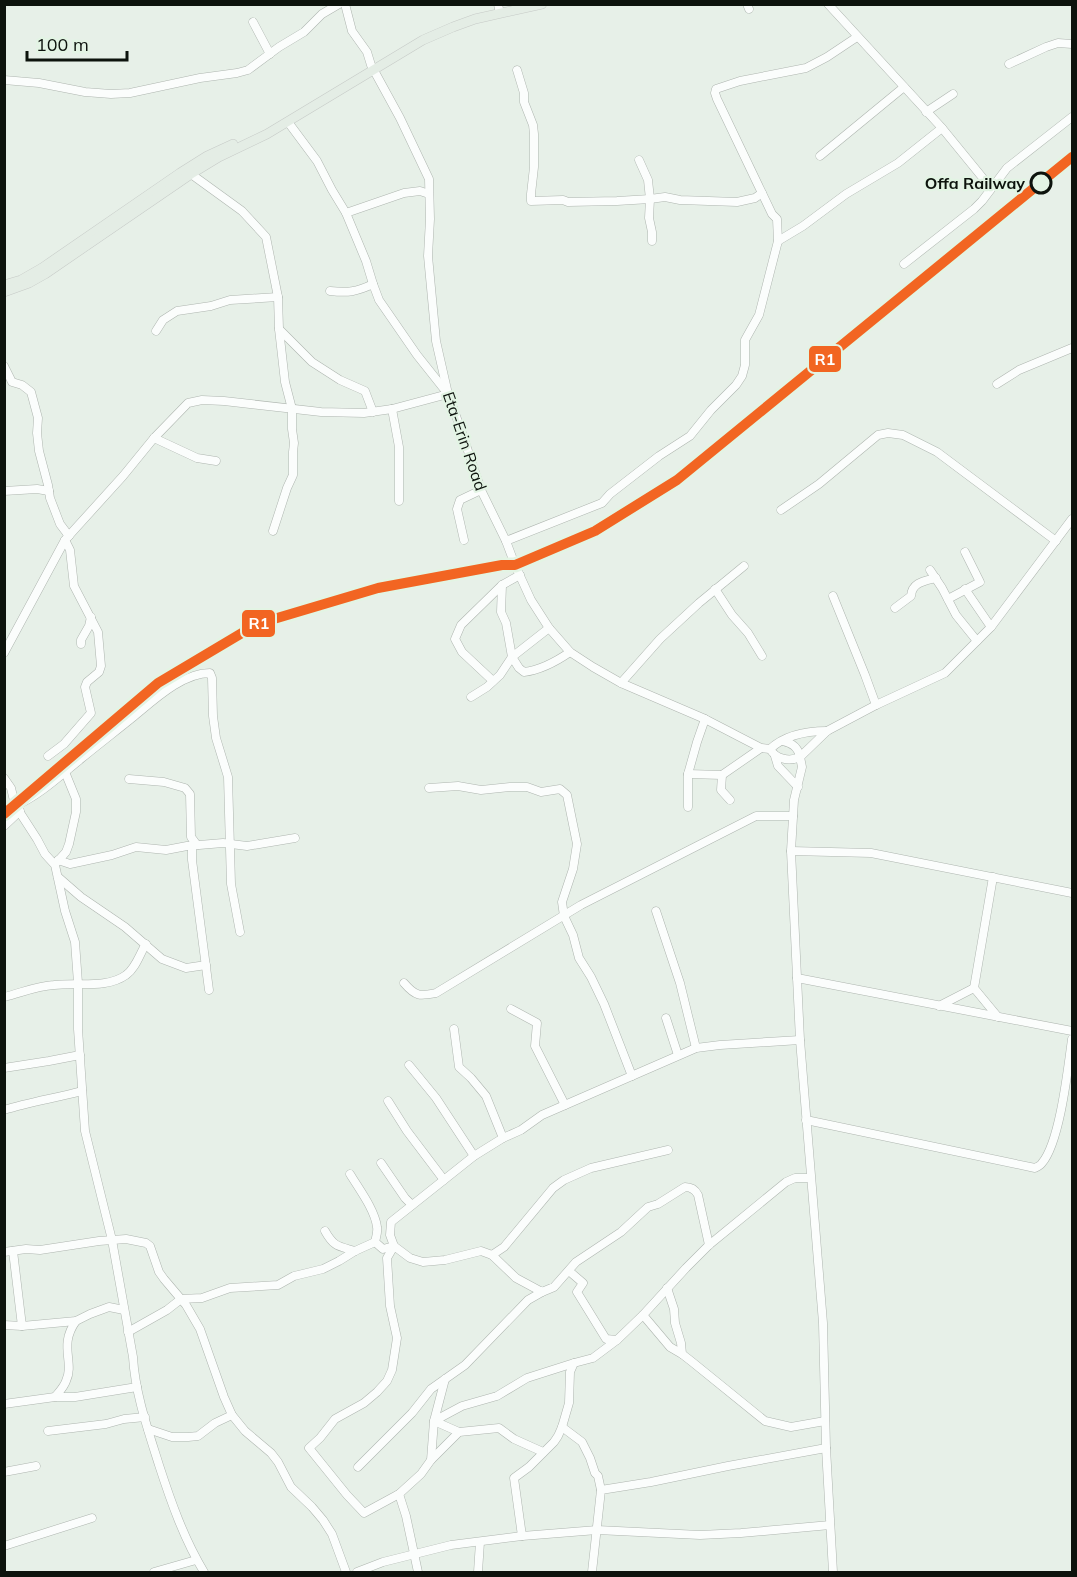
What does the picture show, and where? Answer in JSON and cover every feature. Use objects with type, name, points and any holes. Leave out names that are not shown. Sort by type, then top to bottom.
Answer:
[{"type":"main road","points":[[4,285],[21,280],[42,268],[185,174],[288,122],[437,27],[498,7],[516,4]]},
{"type":"main road","points":[[4,292],[29,283],[55,268],[207,156],[271,125],[372,67],[453,27],[491,15],[542,4]]},
{"type":"street","points":[[4,80],[115,94],[248,70],[304,32],[322,15],[339,4]]},
{"type":"street","name":"Eta-Erin Road","points":[[345,4],[352,31],[367,52],[372,67],[429,179],[429,256],[436,341],[448,394],[481,490],[531,600],[549,628],[570,652],[593,668],[621,683],[705,719],[761,748],[790,759],[800,757]]},
{"type":"street","points":[[828,4],[942,128],[991,188]]},
{"type":"street","points":[[253,22],[270,54]]},
{"type":"street","points":[[506,541],[602,503],[642,469],[690,435],[736,385],[745,365],[745,340],[759,315],[778,241],[777,219],[717,99],[716,89],[740,81],[806,68],[857,37]]},
{"type":"street","points":[[1009,64],[1058,43],[1072,44]]},
{"type":"street","points":[[517,70],[534,134],[531,201],[650,200],[665,197],[680,200],[736,202],[755,198],[762,193]]},
{"type":"street","points":[[820,156],[904,87]]},
{"type":"street","points":[[926,112],[953,94]]},
{"type":"street","points":[[904,264],[974,209],[1007,168],[1072,117]]},
{"type":"street","points":[[4,653],[67,538],[154,438],[188,403],[202,400],[224,401],[321,412],[364,413],[392,409],[448,394],[417,355],[379,300],[346,213],[317,160],[288,122]]},
{"type":"street","points":[[778,241],[803,226],[846,194],[904,159],[942,128]]},
{"type":"street","points":[[639,160],[647,175],[652,241]]},
{"type":"street","points":[[185,174],[242,211],[266,237],[278,297],[279,329],[285,382],[292,409],[294,443],[293,475],[273,531]]},
{"type":"street","points":[[346,213],[404,193],[420,191],[429,194]]},
{"type":"street","points":[[330,291],[352,292],[373,284]]},
{"type":"street","points":[[156,331],[163,320],[177,311],[210,306],[230,300],[278,297]]},
{"type":"street","points":[[279,329],[312,362],[340,380],[365,391],[373,412]]},
{"type":"street","points":[[997,384],[1019,370],[1072,348]]},
{"type":"street","points":[[4,366],[12,382],[32,392],[38,418],[39,451],[50,498],[67,538],[74,586],[98,632],[101,666],[99,672],[87,682],[85,687],[92,713],[64,744],[48,756]]},
{"type":"street","points":[[392,409],[399,447],[399,501]]},
{"type":"street","points":[[781,510],[819,484],[878,435],[888,432],[903,435],[937,452],[1056,541]]},
{"type":"street","points":[[154,438],[197,458],[216,461]]},
{"type":"street","points":[[4,491],[37,489],[49,491]]},
{"type":"street","points":[[464,540],[457,509],[460,500],[481,490]]},
{"type":"street","points":[[800,757],[827,731],[945,672],[992,627],[1072,519]]},
{"type":"street","points":[[948,599],[980,582],[965,552]]},
{"type":"street","points":[[621,683],[660,639],[744,566]]},
{"type":"street","points":[[930,570],[956,615],[977,641]]},
{"type":"street","points":[[494,681],[462,652],[455,639],[461,625],[502,585],[520,575]]},
{"type":"street","points":[[895,608],[911,596],[911,591],[918,583],[936,578]]},
{"type":"street","points":[[502,585],[501,612],[507,623],[512,657],[519,669],[524,672],[538,669],[570,652]]},
{"type":"street","points":[[715,589],[762,656]]},
{"type":"street","points":[[965,589],[992,627]]},
{"type":"street","points":[[833,596],[876,705]]},
{"type":"street","points":[[81,644],[91,617]]},
{"type":"street","points":[[471,697],[494,681],[512,657],[549,628]]},
{"type":"street","points":[[4,826],[18,808],[160,695],[189,676],[210,673],[216,738],[228,777],[231,884],[240,932]]},
{"type":"street","points":[[688,807],[688,774],[705,719]]},
{"type":"street","points":[[798,787],[778,766],[773,753],[783,741],[800,734],[827,731]]},
{"type":"street","points":[[783,741],[795,746],[802,767],[794,800],[791,851],[800,1040],[822,1323],[826,1448],[834,1572]]},
{"type":"street","points":[[688,774],[722,775],[761,748]]},
{"type":"street","points":[[65,772],[76,799],[76,812],[66,852],[57,862],[65,910],[75,942],[85,1131],[112,1240],[137,1387],[148,1429],[168,1491],[196,1560],[204,1572]]},
{"type":"street","points":[[722,775],[721,790],[730,800]]},
{"type":"street","points":[[4,778],[8,791],[45,854],[57,862],[70,864],[136,847],[166,850],[195,845],[247,846],[295,838]]},
{"type":"street","points":[[129,779],[164,782],[184,788],[190,794],[191,837],[195,845],[192,860],[209,990]]},
{"type":"street","points":[[429,788],[458,786],[481,790],[526,787],[541,792],[560,789],[567,795],[577,843],[573,869],[562,902],[564,916],[573,935],[579,958],[604,1004],[632,1076]]},
{"type":"street","points":[[404,983],[412,992],[421,996],[436,993],[581,905],[756,816],[793,816]]},
{"type":"street","points":[[791,851],[871,853],[1072,893]]},
{"type":"street","points":[[58,877],[81,897],[125,927],[162,960],[186,968],[206,965]]},
{"type":"street","points":[[993,877],[974,988],[998,1017]]},
{"type":"street","points":[[656,912],[680,983],[696,1048]]},
{"type":"street","points":[[4,997],[54,985],[78,983],[98,985],[126,975],[133,968],[146,944]]},
{"type":"street","points":[[797,978],[1072,1030]]},
{"type":"street","points":[[939,1006],[974,988]]},
{"type":"street","points":[[511,1009],[537,1023],[535,1046],[565,1105]]},
{"type":"street","points":[[666,1018],[678,1055]]},
{"type":"street","points":[[454,1029],[459,1067],[486,1096],[503,1138]]},
{"type":"street","points":[[806,1120],[1035,1168],[1042,1164],[1055,1135],[1066,1088],[1072,1039]]},
{"type":"street","points":[[542,1292],[516,1278],[492,1255],[481,1251],[445,1260],[423,1262],[410,1258],[394,1246],[390,1236],[391,1222],[474,1156],[542,1115],[696,1048],[720,1044],[800,1040]]},
{"type":"street","points":[[4,1068],[80,1055]]},
{"type":"street","points":[[409,1065],[436,1098],[474,1156]]},
{"type":"street","points":[[4,1110],[32,1101],[82,1091]]},
{"type":"street","points":[[388,1101],[407,1131],[444,1180]]},
{"type":"street","points":[[492,1255],[504,1248],[553,1188],[564,1180],[591,1168],[668,1150]]},
{"type":"street","points":[[381,1163],[412,1205]]},
{"type":"street","points":[[350,1174],[367,1201],[377,1223],[375,1242]]},
{"type":"street","points":[[434,1421],[462,1406],[497,1396],[527,1378],[593,1358],[643,1315],[710,1245],[786,1182],[795,1178],[810,1178]]},
{"type":"street","points":[[358,1467],[412,1413],[431,1389],[465,1365],[528,1300],[554,1287],[576,1262],[621,1232],[648,1207],[658,1204],[685,1187],[695,1190],[710,1245]]},
{"type":"street","points":[[324,1231],[330,1242],[355,1251]]},
{"type":"street","points":[[22,1326],[9,1251],[40,1250],[112,1240],[137,1241],[150,1246],[159,1272],[186,1305],[200,1329],[232,1414],[245,1431],[271,1453],[291,1487],[323,1520],[332,1534],[346,1572]]},
{"type":"street","points":[[375,1242],[383,1249],[394,1246]]},
{"type":"street","points":[[128,1332],[167,1310],[181,1299],[202,1298],[230,1288],[278,1285],[294,1276],[323,1269],[375,1242]]},
{"type":"street","points":[[335,1245],[339,1261]]},
{"type":"street","points":[[394,1246],[387,1258],[390,1306],[397,1338],[392,1370],[387,1382],[364,1403],[335,1419],[309,1448],[364,1513],[399,1494],[421,1474],[431,1460],[459,1432]]},
{"type":"street","points":[[569,1271],[583,1283],[577,1292],[606,1339],[616,1340]]},
{"type":"street","points":[[667,1288],[682,1354]]},
{"type":"street","points":[[109,1307],[120,1293]]},
{"type":"street","points":[[4,1325],[22,1326],[76,1321],[109,1307],[124,1310]]},
{"type":"street","points":[[643,1315],[670,1347],[682,1354],[765,1421],[790,1426],[825,1421]]},
{"type":"street","points":[[55,1397],[68,1379],[67,1340],[76,1321]]},
{"type":"street","points":[[522,1536],[514,1478],[529,1467],[554,1442],[562,1427],[569,1403],[570,1372],[574,1363]]},
{"type":"street","points":[[431,1460],[434,1421],[445,1379]]},
{"type":"street","points":[[4,1404],[55,1397],[75,1397],[137,1387]]},
{"type":"street","points":[[148,1429],[172,1437],[198,1436],[232,1414]]},
{"type":"street","points":[[48,1431],[145,1417]]},
{"type":"street","points":[[434,1421],[459,1432],[499,1428],[514,1439],[543,1452]]},
{"type":"street","points":[[562,1427],[582,1442],[598,1476],[601,1490],[592,1572]]},
{"type":"street","points":[[601,1490],[826,1448]]},
{"type":"street","points":[[4,1472],[36,1467]]},
{"type":"street","points":[[399,1494],[418,1572]]},
{"type":"street","points":[[4,1546],[92,1518]]},
{"type":"street","points":[[361,1572],[413,1554],[451,1545],[522,1536],[597,1530],[700,1535],[830,1525]]},
{"type":"street","points":[[478,1572],[480,1542]]},
{"type":"street","points":[[154,1572],[196,1560]]},
{"type":"transit line","name":"R1","points":[[4,814],[158,683],[257,624],[378,588],[502,565],[515,565],[595,531],[677,480],[1072,157]]},
{"type":"place","name":"Offa Railway","points":[[1041,183]]}]
